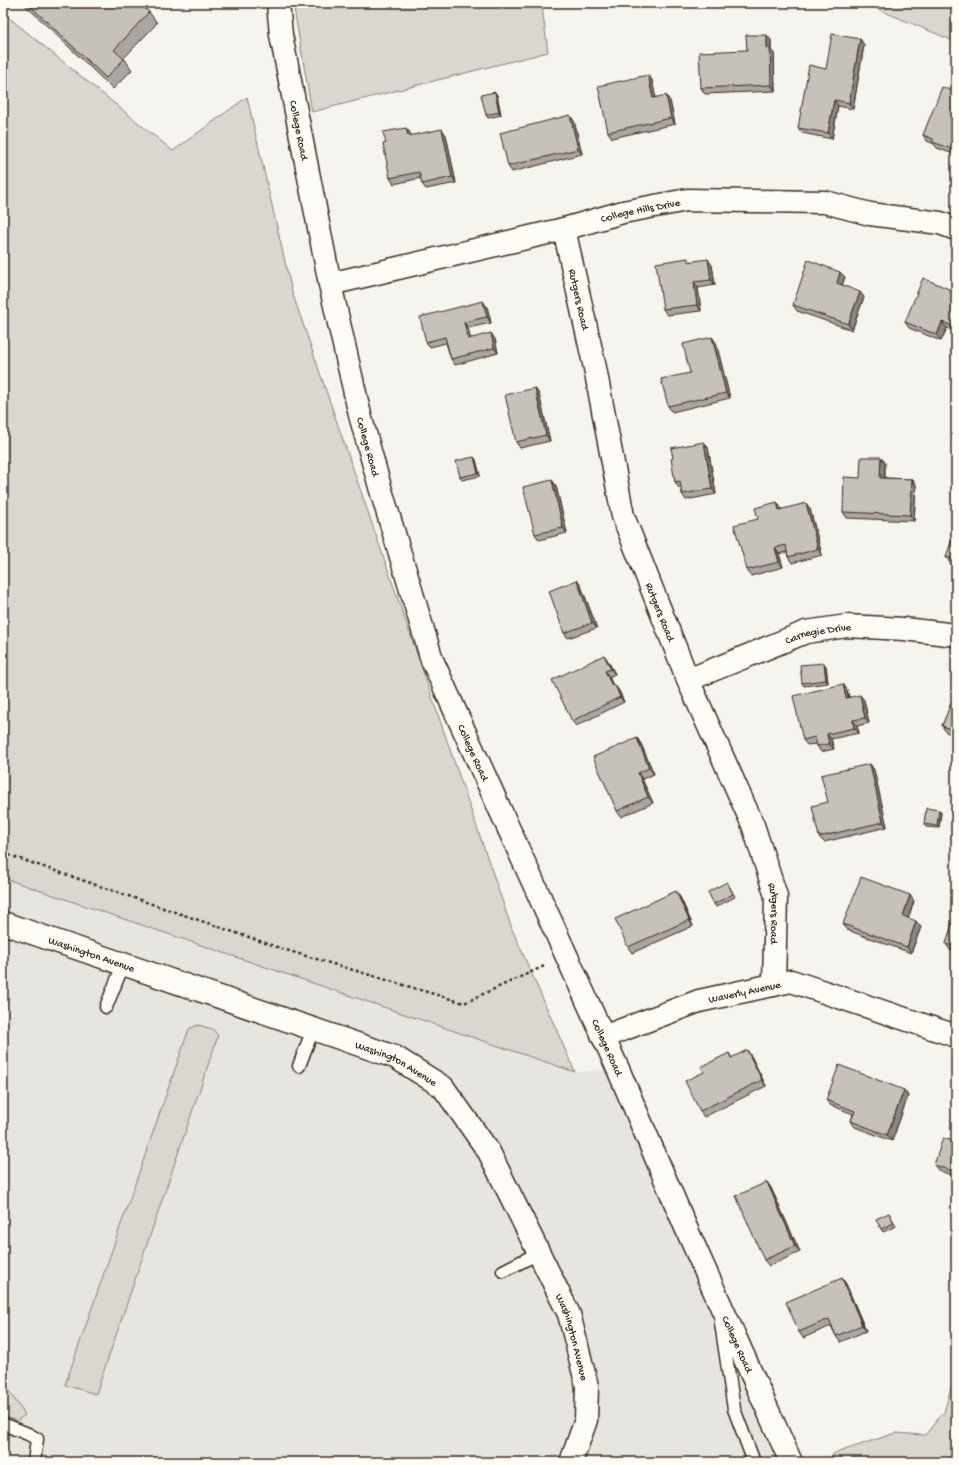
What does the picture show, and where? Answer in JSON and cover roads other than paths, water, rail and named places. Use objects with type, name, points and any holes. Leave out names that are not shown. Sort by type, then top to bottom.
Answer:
[{"type":"street","name":"College Road","points":[[278,3],[281,35],[330,284],[360,415],[432,660],[603,1037],[791,1462]]},
{"type":"street","name":"College Hills Drive","points":[[330,284],[564,229],[623,212],[687,200],[825,202],[870,214],[940,223],[956,229]]},
{"type":"street","name":"Rutgers Road","points":[[564,229],[596,368],[623,516],[688,680],[753,825],[776,896],[774,985]]},
{"type":"street","name":"Carnegie Drive","points":[[688,680],[806,632],[847,626],[904,629],[956,635]]},
{"type":"street","name":"Washington Avenue","points":[[3,923],[395,1057],[443,1087],[489,1152],[569,1314],[586,1386],[586,1420],[571,1462]]},
{"type":"street","name":"Waverly Avenue","points":[[603,1037],[699,1001],[791,981],[956,1036]]},
{"type":"lane","points":[[106,1007],[123,965]]},
{"type":"lane","points":[[299,1066],[313,1029]]},
{"type":"lane","points":[[503,1271],[539,1253]]},
{"type":"lane","points":[[718,1298],[734,1410],[754,1462]]},
{"type":"lane","points":[[3,1424],[28,1434],[37,1440],[34,1462]]}]
